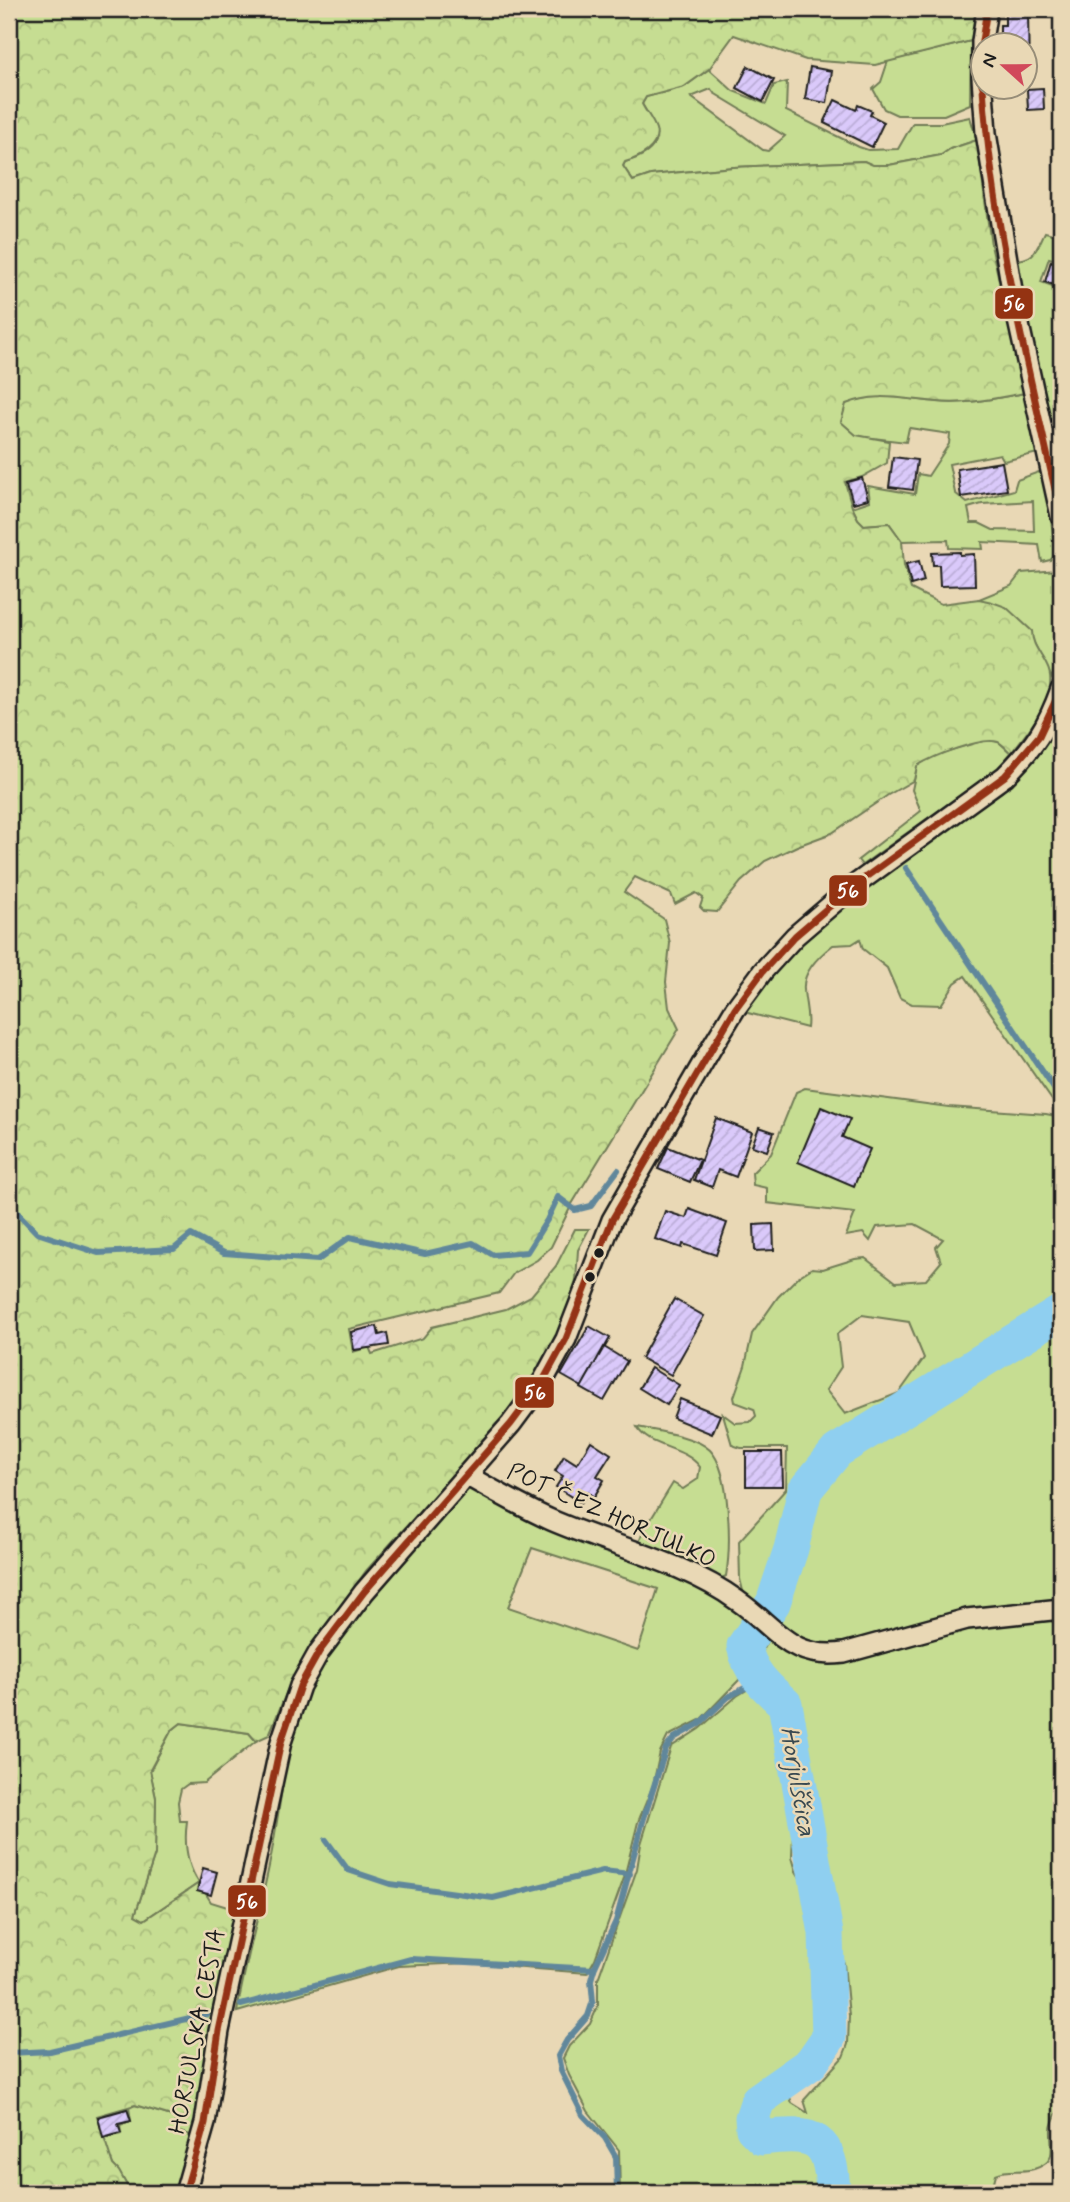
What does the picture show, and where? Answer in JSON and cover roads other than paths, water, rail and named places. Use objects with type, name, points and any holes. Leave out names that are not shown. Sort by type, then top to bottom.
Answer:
[{"type":"street","points":[[987,9],[982,41],[982,77],[988,146],[1014,302],[1059,497],[1061,516]]},
{"type":"street","name":"HORJULSKA CESTA","points":[[185,2193],[205,2123],[219,2031],[281,1742],[300,1686],[319,1652],[364,1592],[511,1424],[543,1381],[566,1339],[612,1220],[735,1009],[763,971],[795,936],[852,887],[1004,776],[1025,755],[1046,727],[1061,689]]},
{"type":"street","name":"POT ČEZ HORJULKO","points":[[466,1475],[552,1520],[706,1582],[739,1601],[789,1645],[805,1651],[834,1654],[967,1619],[1059,1611]]},
{"type":"waterway","points":[[906,868],[1061,1099]]},
{"type":"waterway","points":[[9,1204],[37,1233],[98,1253],[174,1249],[191,1235],[224,1253],[318,1260],[350,1237],[425,1254],[473,1243],[493,1255],[527,1252],[558,1197],[575,1210],[591,1206],[618,1170]]},
{"type":"waterway","name":"Horjulščica","points":[[833,2193],[829,2160],[817,2142],[795,2136],[762,2138],[753,2129],[752,2118],[758,2100],[811,2063],[829,2037],[826,1933],[785,1704],[754,1671],[744,1646],[773,1603],[791,1549],[805,1490],[837,1451],[1061,1312]]},
{"type":"waterway","points":[[617,2193],[616,2157],[605,2138],[583,2115],[561,2071],[558,2056],[567,2040],[588,2016],[593,2001],[591,1980],[594,1969],[616,1921],[666,1748],[674,1738],[699,1724],[728,1697],[758,1681]]},
{"type":"waterway","points":[[326,1840],[348,1870],[390,1884],[493,1898],[603,1871],[630,1874]]},
{"type":"waterway","points":[[241,2005],[411,1959],[594,1969]]},
{"type":"waterway","points":[[9,2053],[50,2051],[207,2014]]}]
